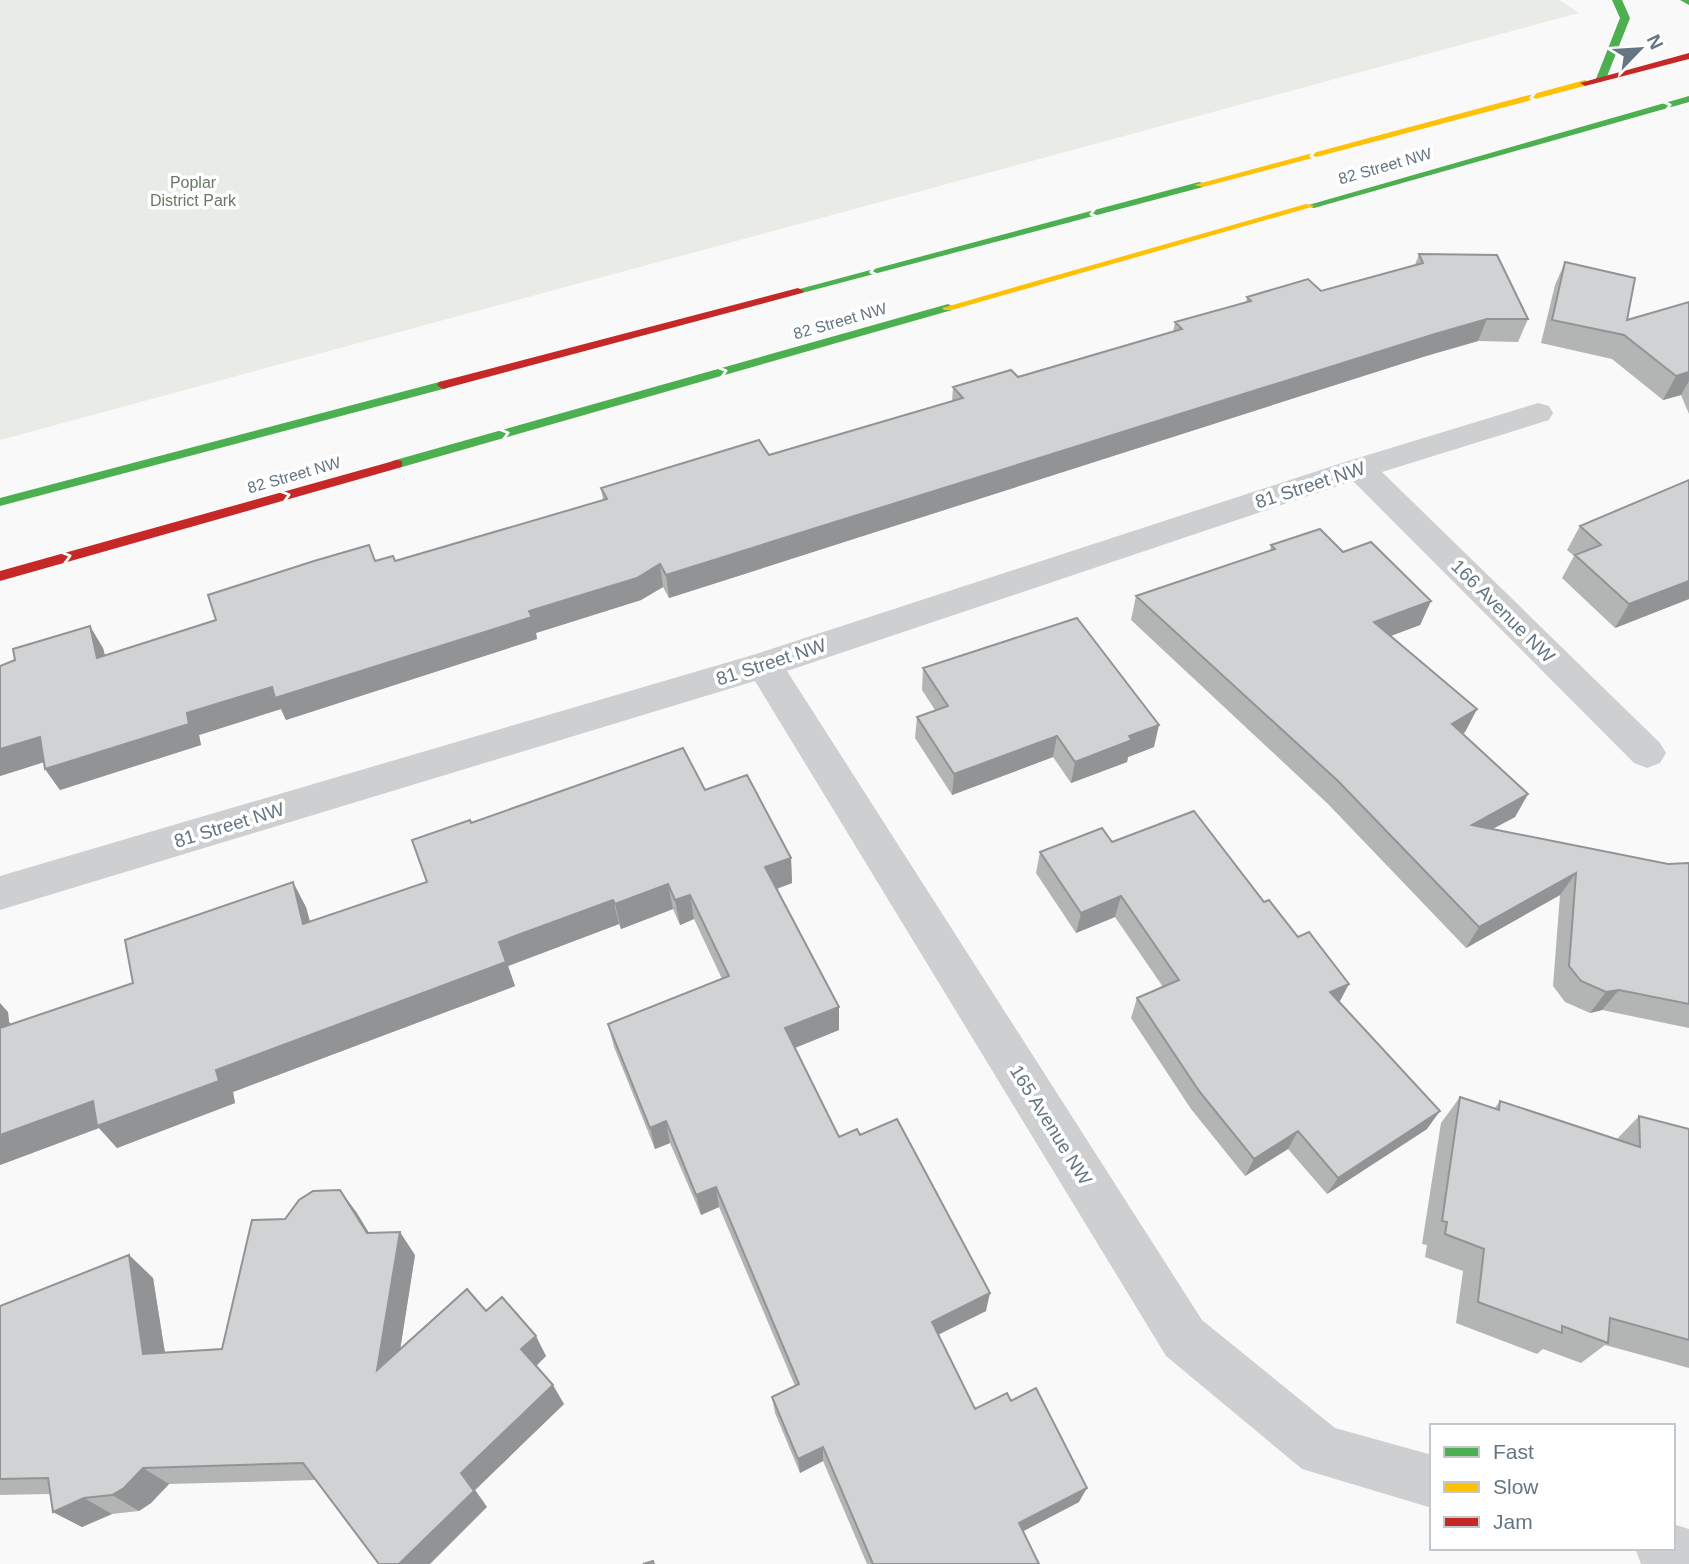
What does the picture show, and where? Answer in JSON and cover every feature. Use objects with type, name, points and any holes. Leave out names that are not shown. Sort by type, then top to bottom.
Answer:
[{"type":"main road","points":[[1601,79],[1625,18],[1617,0]]},
{"type":"main road","name":"82 Street NW","points":[[0,502],[1689,56]]},
{"type":"main road","name":"82 Street NW","points":[[0,576],[1689,99]]},
{"type":"main road","points":[[1595,125],[1662,123]]},
{"type":"street","name":"81 Street NW","points":[[0,894],[764,665],[1359,468],[1538,413]]},
{"type":"street","name":"166 Avenue NW","points":[[1359,468],[1647,753]]},
{"type":"street","name":"165 Avenue NW","points":[[764,665],[1184,1338],[1321,1450],[1430,1481]]},
{"type":"street","points":[[1669,1550],[1689,1556]]},
{"type":"green space","name":"Poplar District Park","points":[[0,0],[1559,0],[1579,13],[0,440]]},
{"type":"building","points":[[1419,254],[1497,255],[1528,319],[1487,319],[1435,334],[666,575],[660,564],[637,578],[529,611],[532,617],[275,698],[272,687],[187,713],[189,724],[45,769],[40,737],[0,749],[0,666],[15,660],[13,649],[90,626],[97,658],[216,620],[208,595],[314,561],[369,545],[375,561],[393,556],[395,561],[607,499],[601,488],[759,440],[769,455],[963,398],[953,387],[1011,370],[1018,377],[1182,329],[1175,322],[1251,301],[1247,297],[1308,279],[1321,291],[1423,263]]},
{"type":"building","points":[[1565,262],[1635,278],[1627,320],[1689,302],[1689,372],[1676,376],[1624,335],[1552,320]]},
{"type":"building","points":[[1689,480],[1689,581],[1629,604],[1575,555],[1601,545],[1580,526]]},
{"type":"building","points":[[1320,529],[1343,552],[1371,542],[1431,601],[1374,622],[1477,709],[1452,724],[1528,794],[1472,825],[1668,864],[1689,863],[1689,1004],[1619,990],[1606,992],[1581,981],[1569,966],[1576,873],[1479,927],[1338,781],[1136,596],[1275,549],[1271,545]]},
{"type":"building","points":[[1077,618],[1159,725],[1129,736],[1132,740],[1075,762],[1057,736],[954,774],[917,717],[948,706],[923,668]]},
{"type":"building","points":[[683,748],[705,790],[747,775],[791,858],[765,867],[839,1007],[785,1028],[839,1137],[857,1129],[860,1135],[897,1119],[990,1293],[932,1322],[975,1409],[1007,1393],[1011,1401],[1036,1388],[1087,1488],[1019,1523],[1039,1564],[873,1564],[823,1447],[798,1459],[772,1397],[799,1384],[716,1187],[696,1195],[666,1121],[650,1128],[608,1024],[729,976],[690,895],[675,900],[668,884],[615,904],[613,900],[499,942],[506,962],[216,1070],[219,1081],[97,1126],[93,1101],[0,1135],[0,1028],[133,983],[125,940],[293,882],[303,924],[427,882],[412,840],[470,820],[471,823]]},
{"type":"building","points":[[1194,811],[1264,902],[1269,900],[1298,937],[1309,932],[1349,984],[1330,992],[1440,1111],[1338,1178],[1298,1131],[1254,1159],[1199,1091],[1137,998],[1179,980],[1121,896],[1081,913],[1040,852],[1102,828],[1112,842]]},
{"type":"building","points":[[1460,1097],[1499,1110],[1500,1101],[1640,1147],[1639,1116],[1689,1129],[1689,1340],[1610,1318],[1608,1343],[1562,1326],[1562,1333],[1478,1302],[1484,1249],[1445,1234],[1447,1222],[1442,1221]]},
{"type":"building","points":[[340,1190],[367,1233],[400,1232],[377,1370],[467,1289],[486,1311],[502,1297],[536,1336],[521,1349],[553,1385],[461,1473],[474,1491],[399,1564],[379,1564],[303,1463],[143,1468],[124,1488],[112,1495],[84,1498],[53,1512],[48,1478],[0,1479],[0,1306],[129,1255],[143,1354],[222,1349],[252,1220],[285,1219],[299,1200],[313,1191]]},
{"type":"traffic: fast","points":[[1601,79],[1625,18],[1617,0]]},
{"type":"traffic: fast","points":[[1685,0],[1689,2]]},
{"type":"traffic: fast","points":[[1310,206],[1689,99]]},
{"type":"traffic: fast","points":[[798,291],[1199,185]]},
{"type":"traffic: fast","points":[[397,464],[948,308]]},
{"type":"traffic: fast","points":[[0,502],[443,385]]},
{"type":"traffic: slow","points":[[1199,185],[1585,83]]},
{"type":"traffic: slow","points":[[948,308],[1310,206]]},
{"type":"traffic: jam","points":[[1585,83],[1689,56]]},
{"type":"traffic: jam","points":[[443,385],[798,291]]},
{"type":"traffic: jam","points":[[0,576],[397,464]]}]
